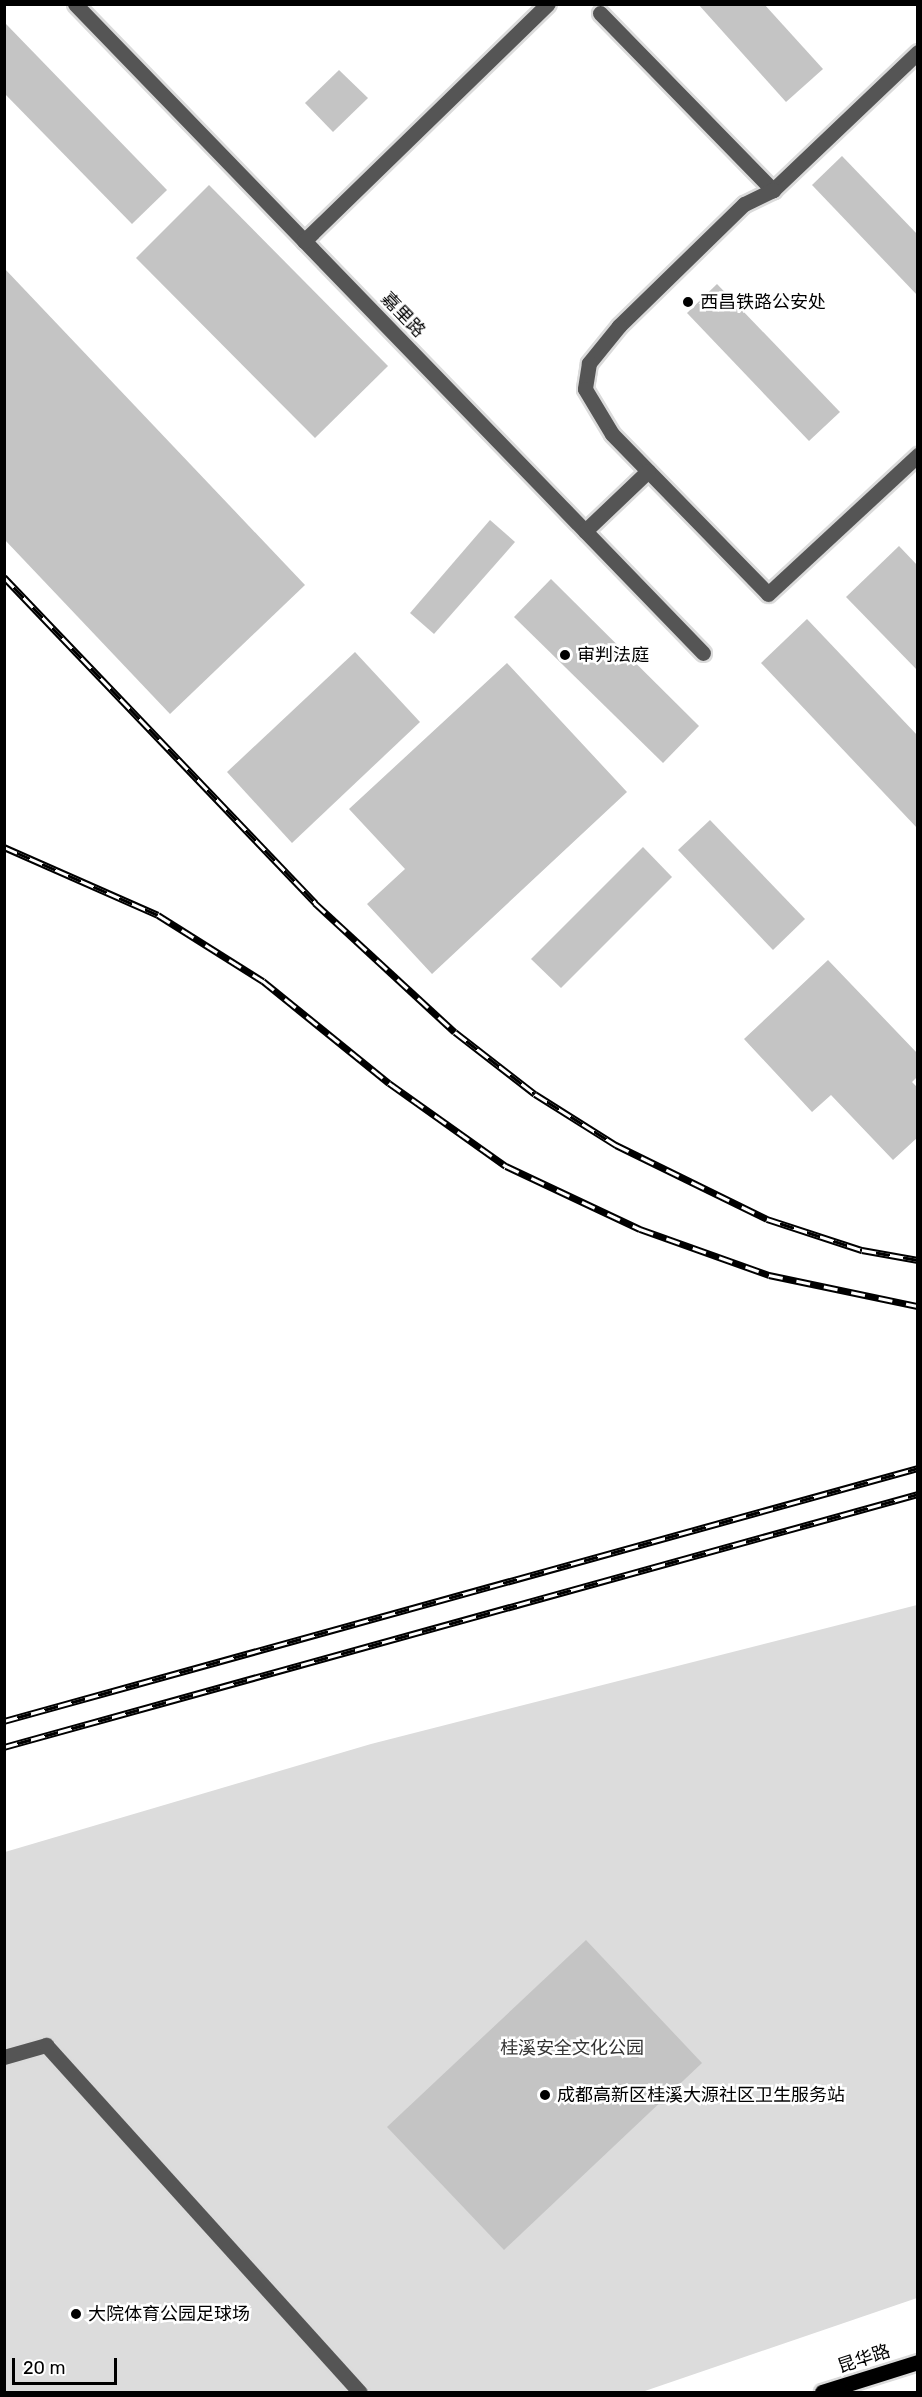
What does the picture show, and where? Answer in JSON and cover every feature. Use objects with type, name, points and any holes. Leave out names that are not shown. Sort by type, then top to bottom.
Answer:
[{"type":"main road","name":"昆华路","points":[[822,2392],[918,2362]]},
{"type":"street","name":"嘉里路","points":[[75,4],[703,653]]},
{"type":"street","points":[[304,241],[548,4]]},
{"type":"street","points":[[600,13],[773,190]]},
{"type":"street","points":[[918,52],[773,190],[744,204],[619,326],[589,363],[585,389],[612,434],[768,594],[918,455]]},
{"type":"street","points":[[585,531],[648,471]]},
{"type":"street","points":[[4,2057],[46,2044],[360,2392]]},
{"type":"green space","name":"桂溪安全文化公园","points":[[917,1605],[917,2298],[642,2392],[5,2392],[5,1852],[371,1744]]},
{"type":"building","points":[[698,4],[764,4],[823,69],[786,102]]},
{"type":"building","points":[[6,24],[167,190],[132,224],[4,93]]},
{"type":"building","points":[[339,70],[368,98],[333,132],[305,103]]},
{"type":"building","points":[[842,156],[918,235],[918,296],[812,185]]},
{"type":"building","points":[[209,185],[388,366],[315,438],[136,258]]},
{"type":"building","points":[[4,268],[305,585],[170,714],[4,539]]},
{"type":"building","points":[[717,284],[840,412],[809,441],[687,313]]},
{"type":"building","points":[[490,520],[515,542],[434,634],[410,613]]},
{"type":"building","points":[[899,546],[918,566],[918,671],[846,597]]},
{"type":"building","points":[[551,579],[699,726],[663,763],[514,617]]},
{"type":"building","points":[[807,619],[918,736],[918,829],[761,663]]},
{"type":"building","points":[[355,652],[420,722],[292,843],[227,772]]},
{"type":"building","points":[[507,663],[627,792],[432,974],[367,904],[405,869],[349,809]]},
{"type":"building","points":[[710,820],[805,919],[773,950],[678,850]]},
{"type":"building","points":[[643,847],[672,877],[561,988],[531,959]]},
{"type":"building","points":[[828,960],[918,1054],[918,1076],[912,1082],[918,1088],[918,1137],[893,1160],[831,1095],[812,1112],[744,1039]]},
{"type":"building","name":"成都高新区桂溪大源社区卫生服务站","points":[[586,1940],[702,2063],[504,2250],[387,2127]]},
{"type":"railway","points":[[4,577],[315,903],[455,1032],[535,1094],[616,1145],[767,1219],[862,1250],[918,1260]]},
{"type":"railway","points":[[4,847],[158,915],[263,981],[389,1083],[506,1166],[640,1229],[769,1275],[918,1306]]},
{"type":"railway","points":[[4,1721],[918,1468]]},
{"type":"railway","points":[[4,1747],[918,1494]]},
{"type":"place","name":"西昌铁路公安处","points":[[688,302]]},
{"type":"place","name":"审判法庭","points":[[565,655]]},
{"type":"place","name":"成都高新区桂溪大源社区卫生服务站","points":[[545,2095]]},
{"type":"place","name":"大院体育公园足球场","points":[[76,2314]]}]
